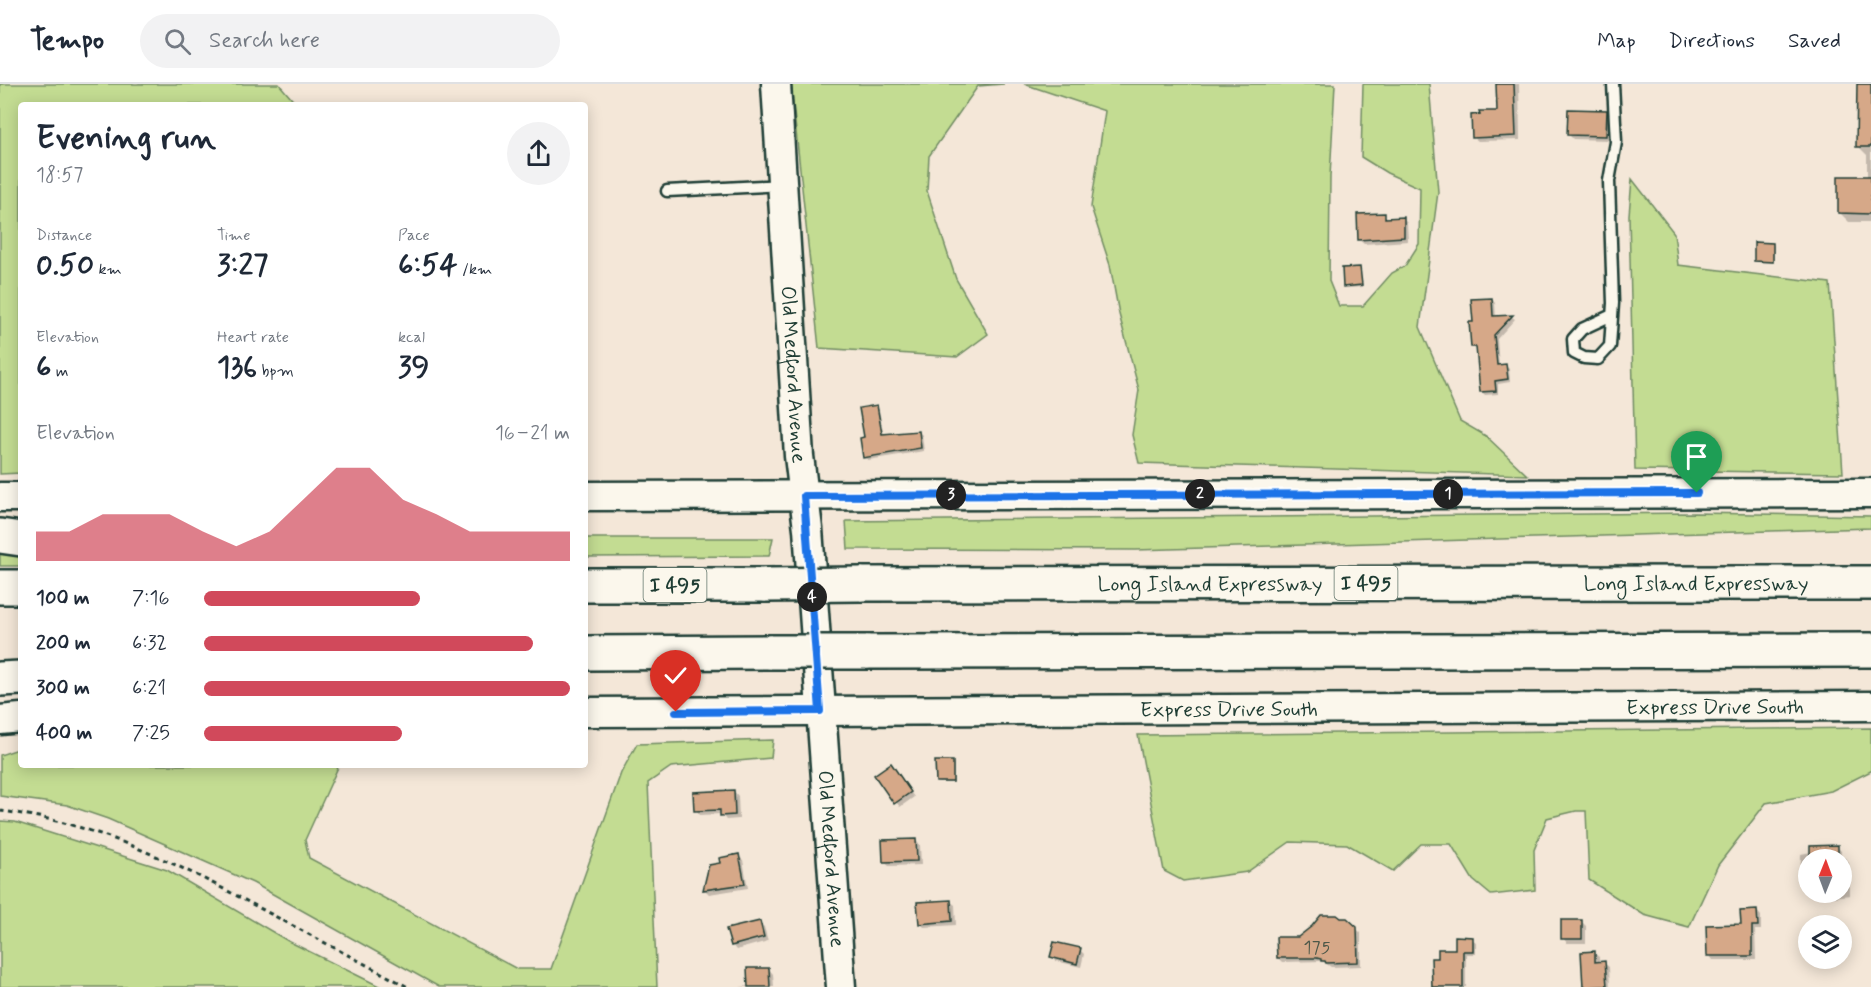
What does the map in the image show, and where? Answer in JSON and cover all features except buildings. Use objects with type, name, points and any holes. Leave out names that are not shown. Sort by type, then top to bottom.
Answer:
[{"type":"highway","points":[[0,536],[18,539]]},
{"type":"highway","name":"Long Island Expressway","points":[[588,585],[1871,583]]},
{"type":"highway","points":[[0,587],[18,587]]},
{"type":"highway","points":[[588,653],[1871,650]]},
{"type":"highway","points":[[0,656],[18,655]]},
{"type":"highway","points":[[0,679],[18,678]]},
{"type":"main road","name":"Old Medford Avenue","points":[[776,84],[799,456],[804,496],[841,987]]},
{"type":"main road","points":[[588,496],[1871,493]]},
{"type":"main road","points":[[0,497],[18,497]]},
{"type":"main road","name":"Express Drive South","points":[[588,712],[1871,706]]},
{"type":"main road","points":[[0,720],[18,718]]},
{"type":"lane","points":[[1612,84],[1616,142],[1609,181],[1612,315],[1610,346],[1598,359],[1584,358],[1574,353],[1573,339],[1582,329],[1612,315]]},
{"type":"lane","points":[[667,191],[783,185]]},
{"type":"path","points":[[0,811],[27,814],[120,841],[200,876],[408,987]]},
{"type":"green space","points":[[0,84],[279,84],[294,102],[18,102],[18,473],[0,474]]},
{"type":"green space","points":[[791,84],[1004,84],[978,86],[929,156],[927,191],[956,279],[988,334],[957,357],[819,348]]},
{"type":"green space","points":[[1024,84],[1335,84],[1330,177],[1329,281],[1339,306],[1363,306],[1392,273],[1405,266],[1419,244],[1420,188],[1387,173],[1361,157],[1363,84],[1429,84],[1438,192],[1420,327],[1460,421],[1486,436],[1527,475],[1139,463],[1132,435],[1139,390],[1119,314],[1110,265],[1091,207],[1105,111]]},
{"type":"green space","points":[[1632,179],[1674,233],[1678,265],[1830,283],[1843,473],[1635,470],[1629,215]]},
{"type":"green space","points":[[1693,513],[1871,516],[1871,528],[1136,550],[848,549],[846,521]]},
{"type":"green space","points":[[588,538],[773,538],[769,556],[588,557]]},
{"type":"green space","points":[[0,549],[18,552],[18,566],[0,566]]},
{"type":"green space","points":[[1871,728],[1871,771],[1831,791],[1766,803],[1718,865],[1689,927],[1644,915],[1589,880],[1586,811],[1547,818],[1534,850],[1535,890],[1491,895],[1473,880],[1451,844],[1421,844],[1393,871],[1347,844],[1290,842],[1247,872],[1183,881],[1164,871],[1138,735]]},
{"type":"green space","points":[[773,740],[771,758],[671,767],[648,783],[657,987],[439,987],[253,883],[108,819],[67,805],[0,796],[0,755],[18,749],[18,768],[338,768],[305,840],[309,858],[517,969],[551,969],[621,773],[637,744]]},
{"type":"green space","points":[[0,821],[15,822],[167,870],[288,941],[381,987],[0,987]]},
{"type":"route","points":[[676,712],[820,711],[804,496],[1697,493]]}]
